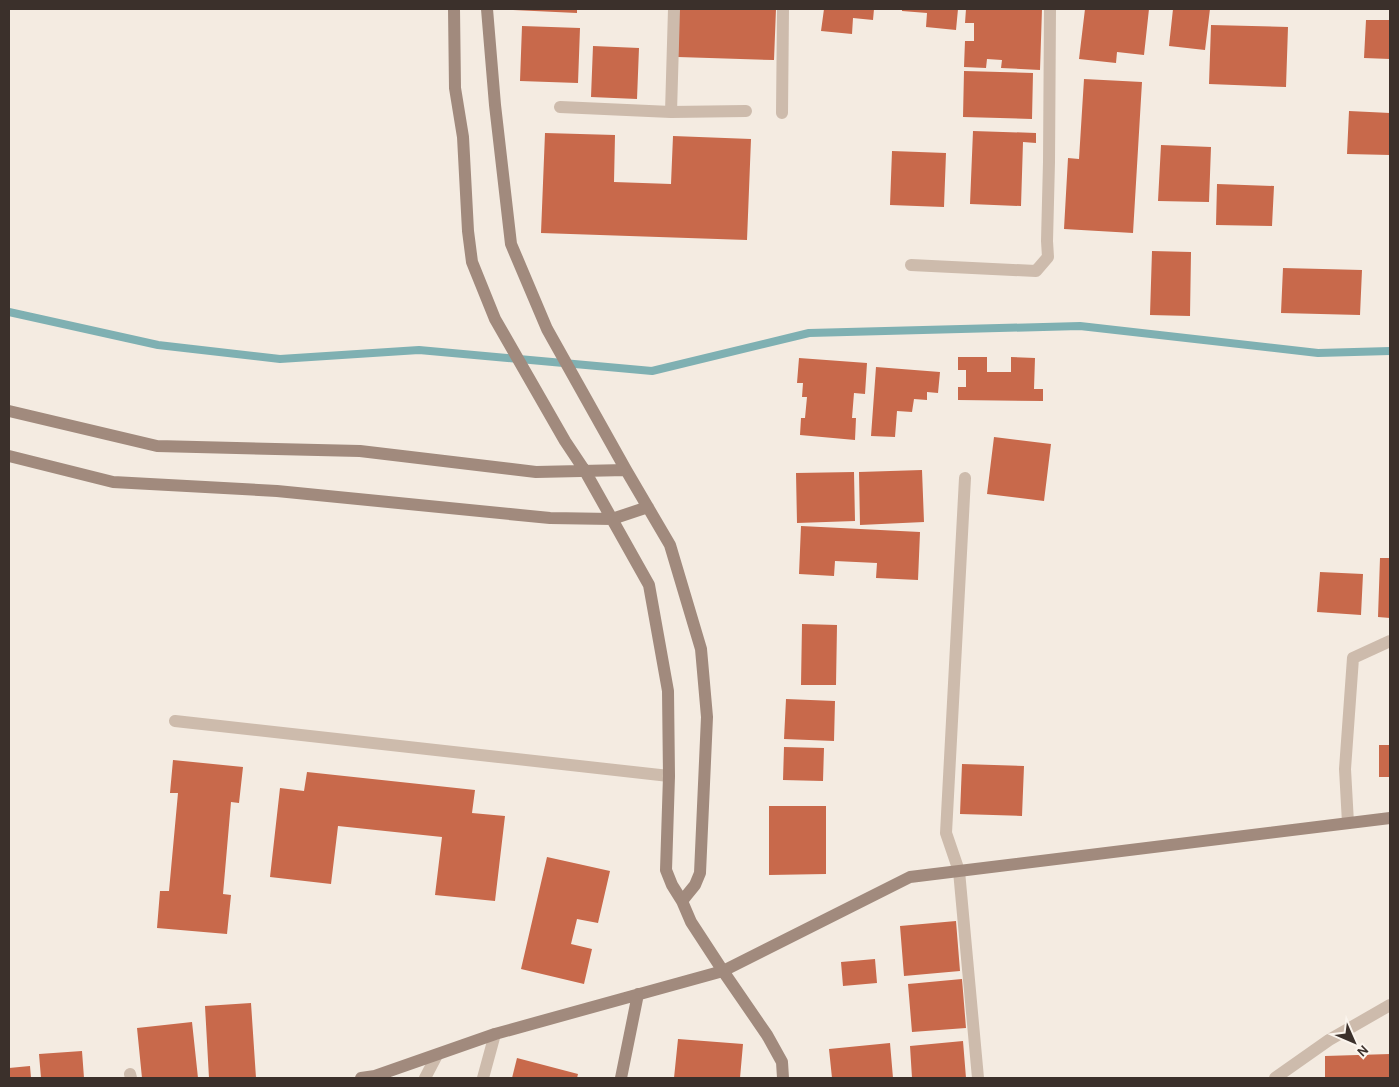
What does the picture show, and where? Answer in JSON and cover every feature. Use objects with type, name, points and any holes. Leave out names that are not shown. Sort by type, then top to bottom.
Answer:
[{"type":"main road","points":[[454,9],[455,88],[463,137],[468,231],[472,262],[496,319],[649,585],[668,691],[669,776],[666,870],[691,922],[768,1035],[782,1062],[784,1078]]},
{"type":"main road","points":[[488,9],[495,105],[511,244],[547,329],[670,545],[701,649],[707,718],[700,873],[695,884],[682,901]]},
{"type":"main road","points":[[9,410],[156,446],[360,451],[536,472],[626,470]]},
{"type":"main road","points":[[9,456],[113,482],[277,491],[550,518],[612,519],[648,507]]},
{"type":"main road","points":[[362,1078],[375,1076],[495,1034],[723,971],[910,877],[1390,818]]},
{"type":"main road","points":[[620,1078],[638,994]]},
{"type":"street","points":[[671,112],[674,9]]},
{"type":"street","points":[[782,113],[783,9]]},
{"type":"street","points":[[911,265],[1036,271],[1048,256],[1050,9]]},
{"type":"street","points":[[560,107],[671,112],[746,111]]},
{"type":"street","points":[[965,478],[946,833],[959,871],[978,1078]]},
{"type":"street","points":[[1348,823],[1344,769],[1353,658],[1390,641]]},
{"type":"street","points":[[175,721],[669,776]]},
{"type":"street","points":[[1275,1078],[1329,1040],[1390,1004]]},
{"type":"street","points":[[484,1078],[495,1034]]},
{"type":"street","points":[[425,1078],[438,1055]]},
{"type":"building","points":[[577,9],[577,13],[513,10]]},
{"type":"building","points":[[679,9],[776,9],[774,60],[678,57]]},
{"type":"building","points":[[824,9],[874,9],[873,20],[853,18],[852,34],[821,31]]},
{"type":"building","points":[[902,9],[958,9],[956,30],[926,27],[927,13],[902,11]]},
{"type":"building","points":[[966,9],[1042,9],[1040,70],[1001,68],[1002,60],[987,59],[986,68],[964,67],[965,41],[974,41],[974,23],[965,23]]},
{"type":"building","points":[[1085,9],[1149,9],[1144,55],[1117,52],[1116,63],[1079,59]]},
{"type":"building","points":[[1173,9],[1210,9],[1205,50],[1169,46]]},
{"type":"building","points":[[1366,20],[1390,20],[1390,59],[1364,58]]},
{"type":"building","points":[[1211,25],[1288,27],[1286,87],[1209,84]]},
{"type":"building","points":[[522,26],[580,28],[578,83],[520,81]]},
{"type":"building","points":[[593,46],[639,48],[637,99],[591,97]]},
{"type":"building","points":[[964,71],[1033,73],[1032,119],[963,117]]},
{"type":"building","points":[[1084,79],[1142,82],[1133,233],[1064,229],[1068,158],[1079,159]]},
{"type":"building","points":[[1349,111],[1390,113],[1390,155],[1347,154]]},
{"type":"building","points":[[973,131],[1036,133],[1036,143],[1023,142],[1021,206],[970,204]]},
{"type":"building","points":[[545,133],[615,135],[614,182],[671,184],[673,136],[751,139],[747,240],[541,233]]},
{"type":"building","points":[[1161,145],[1211,147],[1209,202],[1158,201]]},
{"type":"building","points":[[892,151],[946,153],[944,207],[890,205]]},
{"type":"building","points":[[1217,184],[1274,186],[1272,226],[1216,225]]},
{"type":"building","points":[[1152,251],[1191,252],[1190,316],[1150,315]]},
{"type":"building","points":[[1283,268],[1362,270],[1360,315],[1281,313]]},
{"type":"building","points":[[958,357],[987,357],[987,372],[1011,372],[1011,357],[1035,358],[1034,389],[1043,389],[1043,401],[958,400],[958,387],[966,387],[966,370],[958,370]]},
{"type":"building","points":[[799,358],[867,363],[865,394],[854,393],[852,418],[856,418],[855,440],[800,435],[801,418],[805,418],[807,397],[802,397],[803,383],[797,383]]},
{"type":"building","points":[[876,367],[940,372],[938,393],[927,392],[927,400],[914,399],[912,412],[897,411],[895,437],[871,436]]},
{"type":"building","points":[[994,437],[1051,444],[1044,501],[987,494]]},
{"type":"building","points":[[922,470],[924,522],[860,525],[859,472]]},
{"type":"building","points":[[854,472],[855,521],[797,523],[796,473]]},
{"type":"building","points":[[801,526],[920,532],[918,580],[876,578],[877,563],[835,561],[834,576],[799,574]]},
{"type":"building","points":[[1380,558],[1390,558],[1390,618],[1378,617]]},
{"type":"building","points":[[1320,572],[1363,574],[1361,615],[1317,612]]},
{"type":"building","points":[[802,624],[837,625],[836,685],[801,685]]},
{"type":"building","points":[[786,699],[835,701],[834,741],[784,739]]},
{"type":"building","points":[[1379,745],[1390,745],[1390,777],[1379,777]]},
{"type":"building","points":[[784,747],[824,748],[823,781],[783,780]]},
{"type":"building","points":[[173,760],[243,767],[239,803],[231,802],[223,894],[231,895],[227,934],[157,928],[160,891],[169,891],[178,793],[170,793]]},
{"type":"building","points":[[962,764],[1024,766],[1022,816],[960,814]]},
{"type":"building","points":[[307,772],[475,790],[472,813],[505,816],[495,901],[435,895],[442,837],[338,826],[331,884],[270,877],[280,788],[304,791]]},
{"type":"building","points":[[769,806],[826,806],[826,874],[769,875]]},
{"type":"building","points":[[547,857],[610,871],[598,923],[577,919],[571,944],[592,949],[584,984],[521,969]]},
{"type":"building","points":[[956,921],[960,971],[904,976],[900,926]]},
{"type":"building","points":[[875,959],[877,983],[843,986],[841,962]]},
{"type":"building","points":[[962,979],[966,1028],[912,1032],[908,984]]},
{"type":"building","points":[[251,1003],[256,1078],[209,1078],[205,1006]]},
{"type":"building","points":[[192,1022],[198,1078],[142,1078],[137,1028]]},
{"type":"building","points":[[678,1039],[743,1044],[740,1078],[674,1078]]},
{"type":"building","points":[[963,1041],[966,1078],[912,1078],[910,1046]]},
{"type":"building","points":[[890,1043],[893,1078],[832,1078],[829,1049]]},
{"type":"building","points":[[82,1051],[84,1078],[41,1078],[39,1054]]},
{"type":"building","points":[[1390,1054],[1390,1078],[1325,1078],[1325,1056]]},
{"type":"building","points":[[517,1058],[578,1074],[577,1078],[512,1078]]},
{"type":"building","points":[[30,1066],[31,1078],[9,1078],[9,1068]]},
{"type":"waterway","points":[[9,312],[158,345],[280,359],[419,350],[652,371],[809,333],[1080,326],[1318,353],[1390,351]]}]
